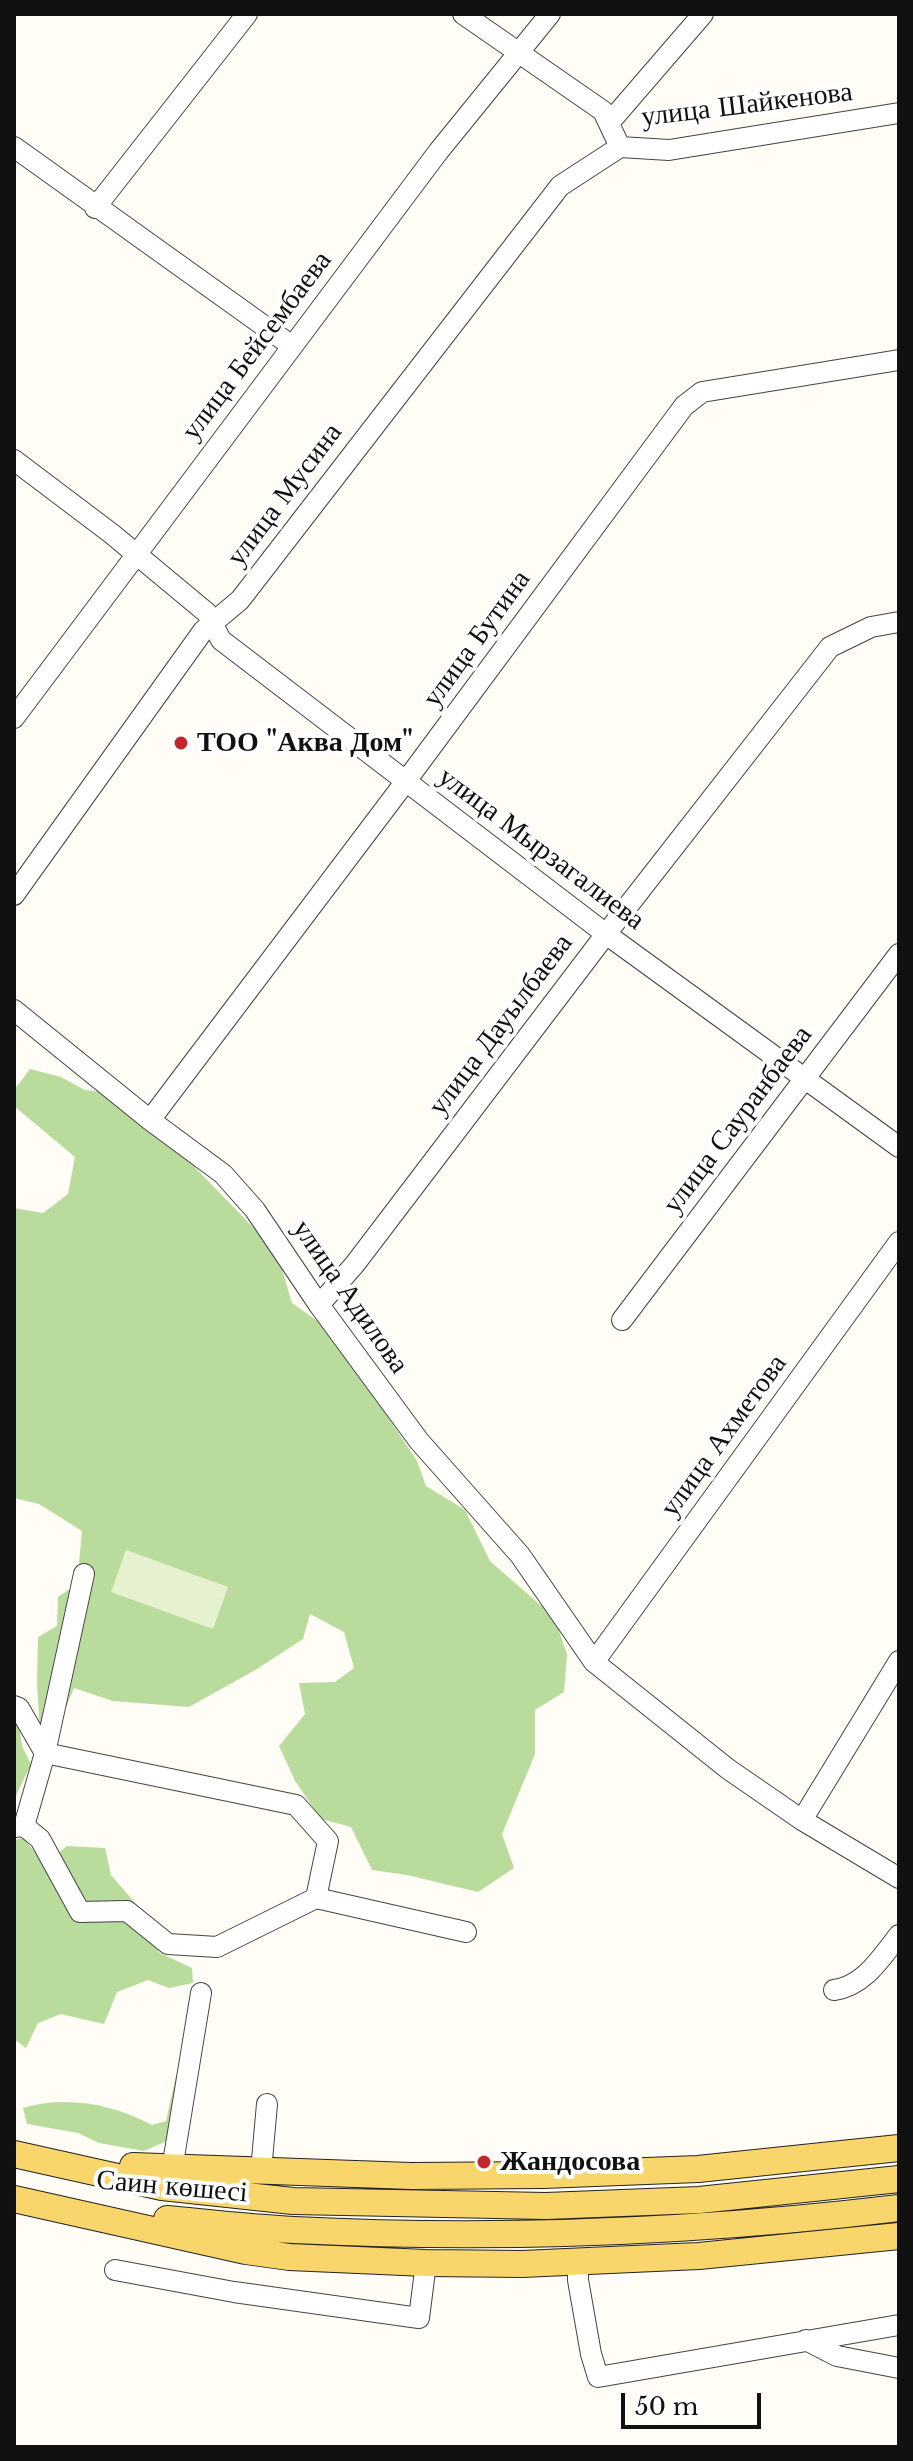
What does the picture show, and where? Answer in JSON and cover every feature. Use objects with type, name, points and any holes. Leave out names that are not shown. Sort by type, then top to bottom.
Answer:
[{"type":"main road","name":"Саин көшесі","points":[[14,2154],[172,2169],[411,2176],[698,2169],[899,2148]]},
{"type":"main road","name":"Саин көшесі","points":[[14,2154],[162,2187],[293,2201],[561,2205],[699,2200],[899,2179]]},
{"type":"main road","points":[[14,2199],[76,2211]]},
{"type":"main road","name":"Саин көшесі","points":[[76,2211],[292,2230],[408,2233],[698,2228],[899,2208]]},
{"type":"main road","name":"Саин көшесі","points":[[76,2211],[246,2251],[289,2257],[426,2263],[578,2262],[714,2254],[899,2236]]},
{"type":"street","points":[[95,208],[247,14]]},
{"type":"street","name":"улица Шайкенова","points":[[463,14],[603,111],[620,147],[669,150],[899,113]]},
{"type":"street","name":"улица Бейсембаева","points":[[14,718],[438,152],[550,14]]},
{"type":"street","points":[[609,123],[703,14]]},
{"type":"street","points":[[14,147],[95,208],[292,346]]},
{"type":"street","name":"улица Мусина","points":[[14,895],[203,631],[240,600],[560,186],[620,147]]},
{"type":"street","name":"улица Бутина","points":[[150,1120],[684,406],[702,392],[899,360]]},
{"type":"street","name":"улица Мырзагалиева","points":[[14,460],[207,613],[221,640],[606,934],[899,1147]]},
{"type":"street","name":"улица Дауылбаева","points":[[319,1305],[355,1264],[606,934],[830,647],[871,627],[899,622]]},
{"type":"street","name":"улица Сауранбаева","points":[[622,1320],[899,954]]},
{"type":"street","name":"улица Адилова","points":[[14,1010],[150,1120],[223,1174],[255,1210],[319,1305],[419,1441],[520,1555],[594,1662],[728,1769],[802,1820],[899,1878]]},
{"type":"street","name":"улица Ахметова","points":[[594,1662],[899,1242]]},
{"type":"street","points":[[84,1574],[45,1753],[19,1826],[40,1839],[80,1912],[127,1911],[168,1944],[217,1947],[316,1898],[466,1932]]},
{"type":"street","points":[[802,1820],[899,1661]]},
{"type":"street","points":[[14,1706],[19,1708],[45,1753],[296,1805],[328,1841],[316,1898]]},
{"type":"street","points":[[834,1990],[846,1989],[858,1982],[899,1935]]},
{"type":"street","points":[[172,2169],[201,1993]]},
{"type":"street","points":[[261,2171],[267,2104]]},
{"type":"street","points":[[578,2262],[578,2280],[598,2377],[899,2325]]},
{"type":"street","points":[[115,2270],[234,2292],[419,2318],[426,2263]]},
{"type":"street","points":[[806,2340],[837,2356],[899,2368]]},
{"type":"green space","points":[[30,1069],[61,1077],[85,1090],[102,1092],[185,1157],[277,1252],[292,1303],[330,1330],[417,1461],[426,1486],[465,1510],[490,1561],[554,1617],[567,1654],[564,1692],[535,1710],[535,1754],[502,1834],[514,1868],[478,1892],[372,1870],[351,1827],[321,1819],[295,1781],[279,1746],[305,1714],[299,1683],[335,1682],[354,1668],[344,1632],[310,1614],[303,1639],[189,1707],[113,1701],[74,1688],[61,1720],[40,1730],[38,1637],[57,1626],[58,1597],[77,1584],[82,1531],[39,1504],[14,1498],[14,1208],[43,1213],[68,1194],[75,1157],[14,1106],[14,1090]]},
{"type":"green space","points":[[126,1550],[228,1587],[213,1629],[111,1592]]},
{"type":"green space","points":[[14,1715],[18,1718],[22,1746],[31,1764],[14,1800]]},
{"type":"green space","points":[[23,1838],[45,1864],[67,1846],[105,1848],[111,1875],[142,1911],[148,1938],[160,1953],[192,1968],[193,1983],[169,1988],[148,1980],[117,1992],[104,2024],[61,2014],[38,2023],[26,2048],[14,2039],[14,1840]]},
{"type":"green space","points":[[183,2071],[167,2141],[144,2151],[99,2143],[78,2133],[27,2124],[23,2108],[56,2102],[106,2107],[152,2125],[166,2121],[176,2076]]},
{"type":"place","name":"ТОО \"Аква Дом\"","points":[[181,743]]},
{"type":"place","name":"Жандосова","points":[[484,2162]]}]
